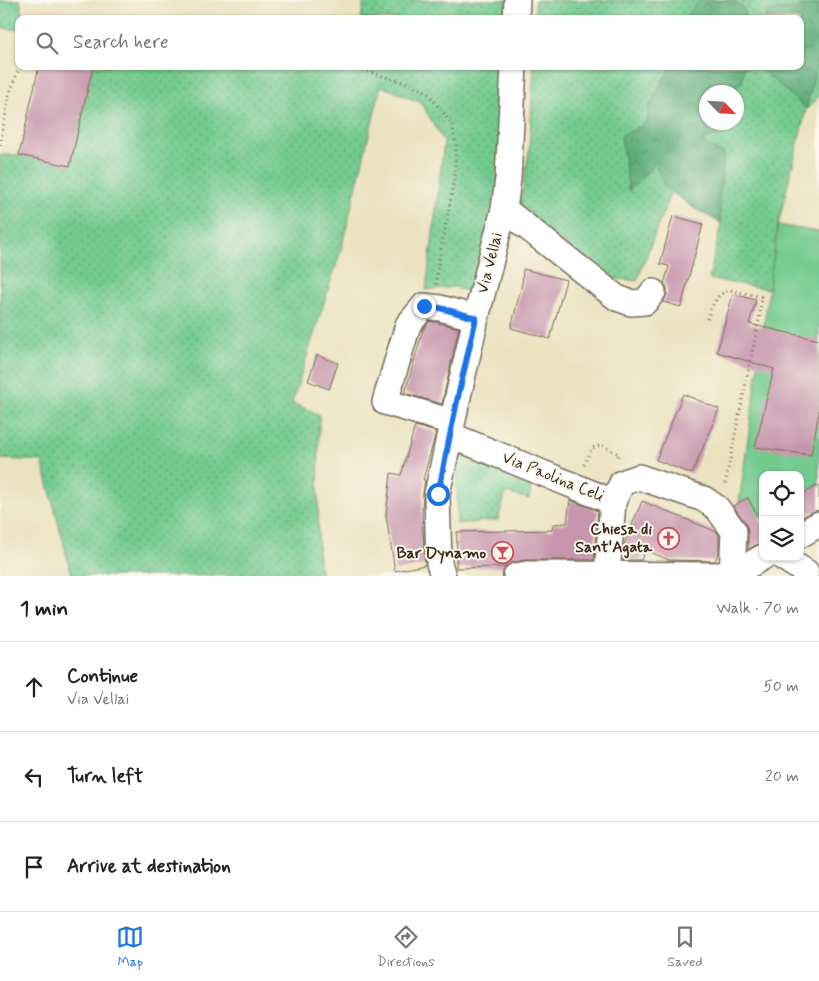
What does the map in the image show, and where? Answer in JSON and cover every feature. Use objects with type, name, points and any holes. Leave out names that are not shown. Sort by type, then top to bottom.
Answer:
[{"type":"street","points":[[516,15],[518,0]]},
{"type":"street","name":"Via Vellai","points":[[443,576],[439,563],[438,494],[476,318],[504,209],[508,179],[514,70]]},
{"type":"street","points":[[504,209],[617,298],[631,303],[645,302],[653,292]]},
{"type":"street","name":"Via Paolina Celi","points":[[432,307],[424,306],[408,325],[385,402],[451,428],[613,502],[622,483],[639,477],[704,499],[717,508],[734,531],[732,575]]},
{"type":"street","points":[[432,307],[476,318]]},
{"type":"street","points":[[607,574],[613,502]]},
{"type":"street","points":[[804,533],[819,524]]},
{"type":"street","points":[[516,576],[527,574],[732,575],[759,559]]},
{"type":"street","points":[[788,561],[806,572]]},
{"type":"path","points":[[0,145],[9,95],[18,70]]},
{"type":"path","points":[[362,70],[406,83],[427,92],[452,124],[456,147],[454,181],[432,307]]},
{"type":"path","points":[[707,319],[710,308],[719,295],[729,290],[760,297],[760,314],[724,492],[717,508]]},
{"type":"path","points":[[592,448],[601,445],[618,454]]},
{"type":"green space","points":[[0,0],[20,0],[22,15],[15,15],[15,30],[0,28]]},
{"type":"green space","points":[[364,0],[510,0],[509,15],[362,15]]},
{"type":"green space","points":[[535,0],[819,0],[819,97],[806,110],[778,225],[769,289],[709,279],[721,223],[671,192],[637,281],[608,278],[519,210],[529,151],[534,70],[804,70],[804,15],[535,15]]},
{"type":"green space","points":[[700,0],[733,0],[743,8],[745,15],[687,15]]},
{"type":"green space","points":[[819,4],[819,55],[806,109],[762,70],[804,70],[804,15],[766,15],[767,12]]},
{"type":"green space","points":[[92,70],[507,70],[498,199],[472,294],[455,287],[426,290],[444,142],[421,103],[381,86],[341,250],[292,403],[319,414],[318,551],[321,576],[72,576],[42,461],[0,459],[0,155],[19,155],[70,166]]},
{"type":"green space","points":[[669,70],[744,70],[742,82],[738,85],[699,85],[699,130],[724,130],[702,142],[725,155],[719,194],[721,223],[692,207],[665,187],[655,164],[629,191],[621,136],[647,123],[650,105]]},
{"type":"green space","points":[[778,225],[819,232],[819,487],[818,485],[804,493],[804,471],[759,471],[759,516],[748,498],[739,502]]},
{"type":"green space","points":[[461,452],[533,477],[529,499],[506,493],[498,520],[457,524],[457,458]]},
{"type":"building","points":[[38,70],[92,70],[70,166],[19,155]]},
{"type":"building","points":[[673,216],[703,224],[681,307],[663,302],[667,294],[667,287],[664,284],[669,266],[660,264]]},
{"type":"building","points":[[523,269],[566,280],[550,339],[511,328],[522,284]]},
{"type":"building","points":[[733,294],[756,300],[749,324],[819,340],[819,413],[811,455],[755,447],[774,369],[717,352]]},
{"type":"building","points":[[430,321],[459,328],[442,404],[405,393],[423,330]]},
{"type":"building","points":[[317,355],[338,363],[329,389],[308,381]]},
{"type":"building","points":[[683,394],[719,409],[692,474],[656,460]]},
{"type":"building","points":[[415,426],[436,432],[423,480],[425,480],[422,513],[425,565],[395,571],[386,516],[391,473],[401,475]]},
{"type":"building","points":[[819,485],[819,510],[804,516],[804,493]]},
{"type":"building","points":[[748,498],[759,519],[759,544],[748,549],[746,523],[733,506]]},
{"type":"building","points":[[570,500],[598,511],[594,560],[527,560],[513,562],[505,567],[456,568],[457,532],[552,530],[553,524],[567,523]]},
{"type":"building","name":"Chiesa di Sant'Agata","points":[[642,501],[717,532],[719,535],[719,552],[715,561],[669,560],[646,550],[641,560],[623,560],[624,544]]},
{"type":"place","name":"Chiesa di Sant'Agata","points":[[668,538]]},
{"type":"place","name":"Bar Dynamo","points":[[502,553]]},
{"type":"route","points":[[424,306],[440,308],[476,318],[452,422],[438,494]]}]
